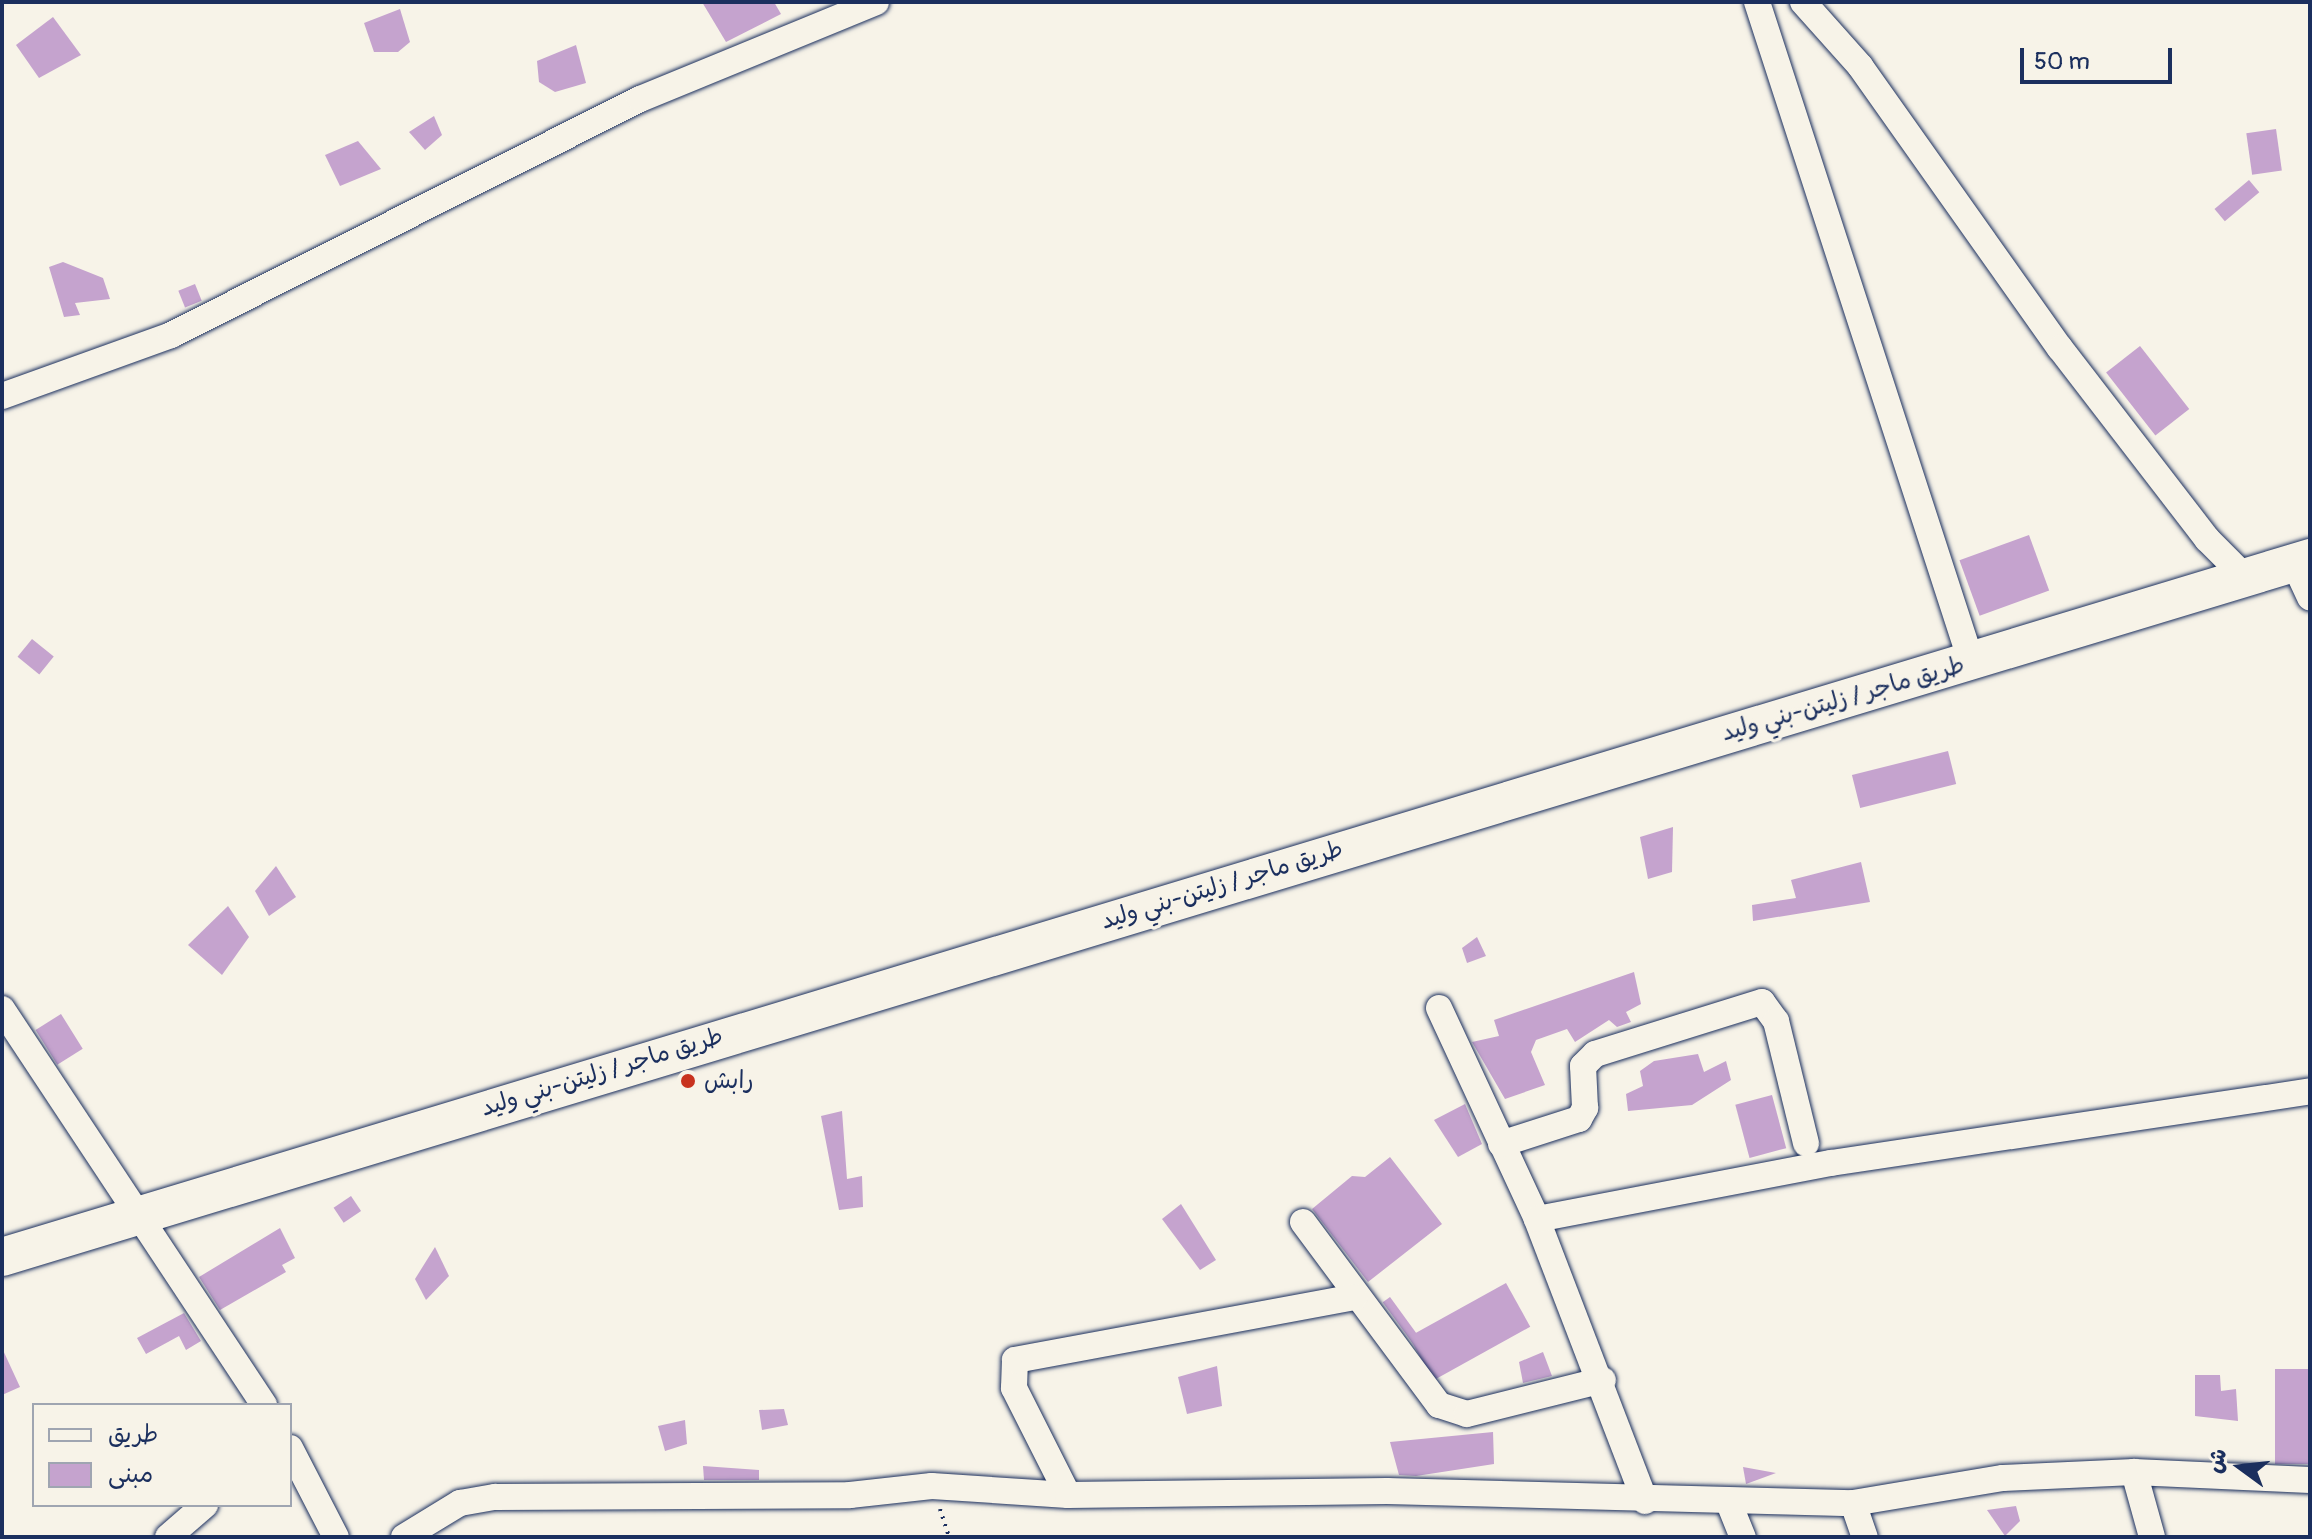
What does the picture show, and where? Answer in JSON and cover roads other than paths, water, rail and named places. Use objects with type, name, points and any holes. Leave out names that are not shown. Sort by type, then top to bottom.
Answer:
[{"type":"highway","name":"طريق ماجر / زليتن-بني وليد","points":[[2,1257],[2302,560]]},
{"type":"street","points":[[2,396],[171,335],[640,99],[876,2]]},
{"type":"street","points":[[1757,2],[1971,661]]},
{"type":"street","points":[[1803,2],[1860,66],[2170,491],[2246,578]]},
{"type":"street","points":[[2302,560],[2310,597]]},
{"type":"street","points":[[1501,1144],[1579,1119],[1583,1066],[1595,1054],[1762,1002],[1776,1021],[1806,1143]]},
{"type":"street","points":[[1439,1008],[1537,1219],[1603,1380],[1645,1501]]},
{"type":"street","points":[[2,1009],[135,1215],[263,1403]]},
{"type":"street","points":[[1537,1219],[1831,1163],[2310,1091]]},
{"type":"street","points":[[1303,1222],[1354,1297],[1439,1405],[1467,1414],[1603,1380]]},
{"type":"street","points":[[1068,1495],[1014,1388],[1015,1360],[1354,1297]]},
{"type":"street","points":[[292,1452],[336,1537]]},
{"type":"street","points":[[404,1537],[460,1503],[495,1497],[850,1495],[932,1486],[1068,1495],[1387,1491],[1645,1501],[1853,1503],[2003,1478],[2134,1472],[2310,1480]]},
{"type":"street","points":[[2134,1472],[2152,1537]]},
{"type":"street","points":[[1729,1503],[1743,1537]]},
{"type":"street","points":[[1853,1503],[1865,1537]]},
{"type":"street","points":[[168,1537],[203,1507]]},
{"type":"place","name":"رابش","points":[[688,1081]]}]
